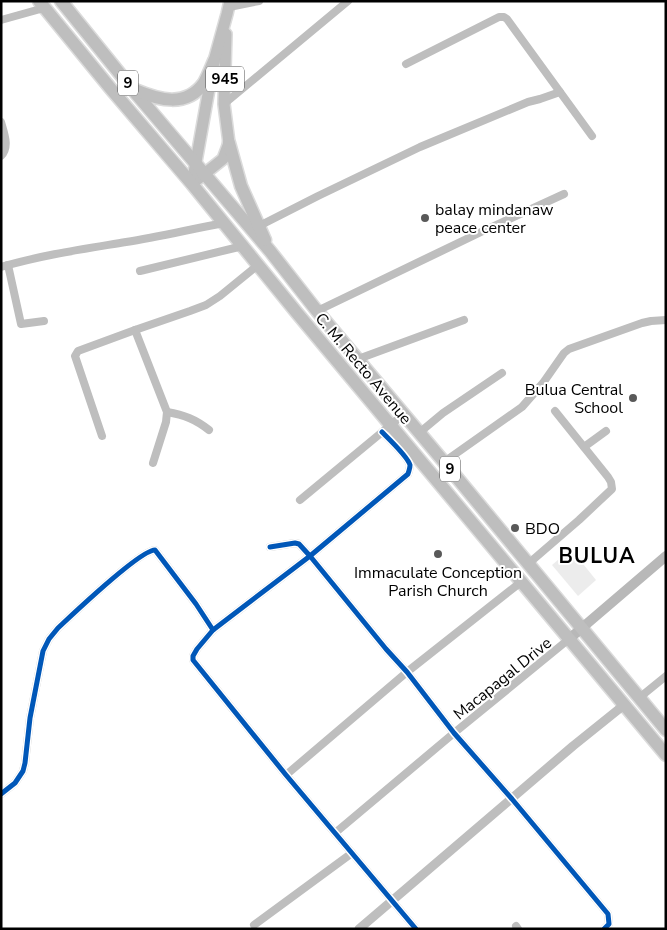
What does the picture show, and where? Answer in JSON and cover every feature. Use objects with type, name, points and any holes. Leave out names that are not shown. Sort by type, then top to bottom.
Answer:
[{"type":"highway","name":"C. M. Recto Avenue","points":[[61,1],[666,730]]},
{"type":"highway","name":"C. M. Recto Avenue","points":[[41,4],[258,264],[387,428],[438,482],[666,755]]},
{"type":"highway","points":[[133,90],[148,96],[167,100],[184,98],[193,93],[203,83],[214,61]]},
{"type":"highway","points":[[228,143],[241,186],[270,251]]},
{"type":"highway","points":[[438,482],[447,466]]},
{"type":"main road","name":"945","points":[[192,184],[200,169],[214,61],[229,8]]},
{"type":"main road","name":"945","points":[[228,143],[224,104],[229,8]]},
{"type":"main road","points":[[200,169],[223,159],[228,143]]},
{"type":"main road","name":"Macapagal Drive","points":[[569,639],[666,556]]},
{"type":"street","points":[[229,8],[259,1]]},
{"type":"street","points":[[224,104],[348,1]]},
{"type":"street","points":[[1,20],[41,4]]},
{"type":"street","points":[[406,64],[499,17],[504,17],[592,136]]},
{"type":"street","points":[[259,226],[420,147],[528,102],[560,92]]},
{"type":"street","points":[[1,122],[6,145],[4,154],[1,156]]},
{"type":"street","points":[[317,311],[564,194]]},
{"type":"street","points":[[44,321],[21,324],[4,266],[73,250],[134,241],[224,223]]},
{"type":"street","points":[[140,271],[243,246]]},
{"type":"street","points":[[102,436],[75,356],[78,351],[206,304],[220,296],[258,264]]},
{"type":"street","points":[[358,359],[464,320]]},
{"type":"street","points":[[447,466],[522,407],[543,383],[564,352],[642,323],[666,320]]},
{"type":"street","points":[[135,330],[167,412],[154,462]]},
{"type":"street","points":[[419,433],[444,413],[502,373]]},
{"type":"street","points":[[528,564],[579,520],[612,488],[608,478],[555,411]]},
{"type":"street","points":[[167,412],[198,421],[209,430]]},
{"type":"street","points":[[300,500],[404,414]]},
{"type":"street","points":[[387,428],[409,464],[408,474],[310,556],[213,630],[196,649],[193,660],[286,775],[416,929]]},
{"type":"street","points":[[584,447],[606,431]]},
{"type":"street","points":[[270,547],[295,543],[299,544],[310,556],[407,672],[454,733],[608,914],[610,924],[604,929]]},
{"type":"street","points":[[1,794],[15,783],[23,771],[30,718],[43,651],[49,639],[58,628],[130,564],[154,550],[196,604],[213,630]]},
{"type":"street","points":[[286,775],[407,672],[521,582]]},
{"type":"street","name":"Macapagal Drive","points":[[335,833],[569,639]]},
{"type":"street","points":[[639,698],[666,676]]},
{"type":"street","points":[[360,929],[573,746],[624,705]]},
{"type":"street","points":[[254,925],[352,853]]},
{"type":"shaded area","points":[[571,549],[596,580],[578,596],[552,565]]},
{"type":"cycle path","points":[[382,432],[406,457],[410,465],[408,474],[310,556],[213,630],[197,649],[193,660],[286,775],[416,929]]},
{"type":"cycle path","points":[[270,547],[295,543],[299,544],[310,556],[407,672],[454,733],[608,914],[609,924],[604,929]]},
{"type":"cycle path","points":[[1,794],[15,783],[23,771],[30,718],[43,651],[49,639],[91,597],[136,560],[155,550],[213,630]]},
{"type":"place","name":"balay mindanaw peace center","points":[[425,218]]},
{"type":"place","name":"Bulua Central School","points":[[633,398]]},
{"type":"place","name":"BDO","points":[[515,528]]},
{"type":"place","name":"Immaculate Conception Parish Church","points":[[438,554]]},
{"type":"district","name":"BULUA","points":[[597,556]]}]
